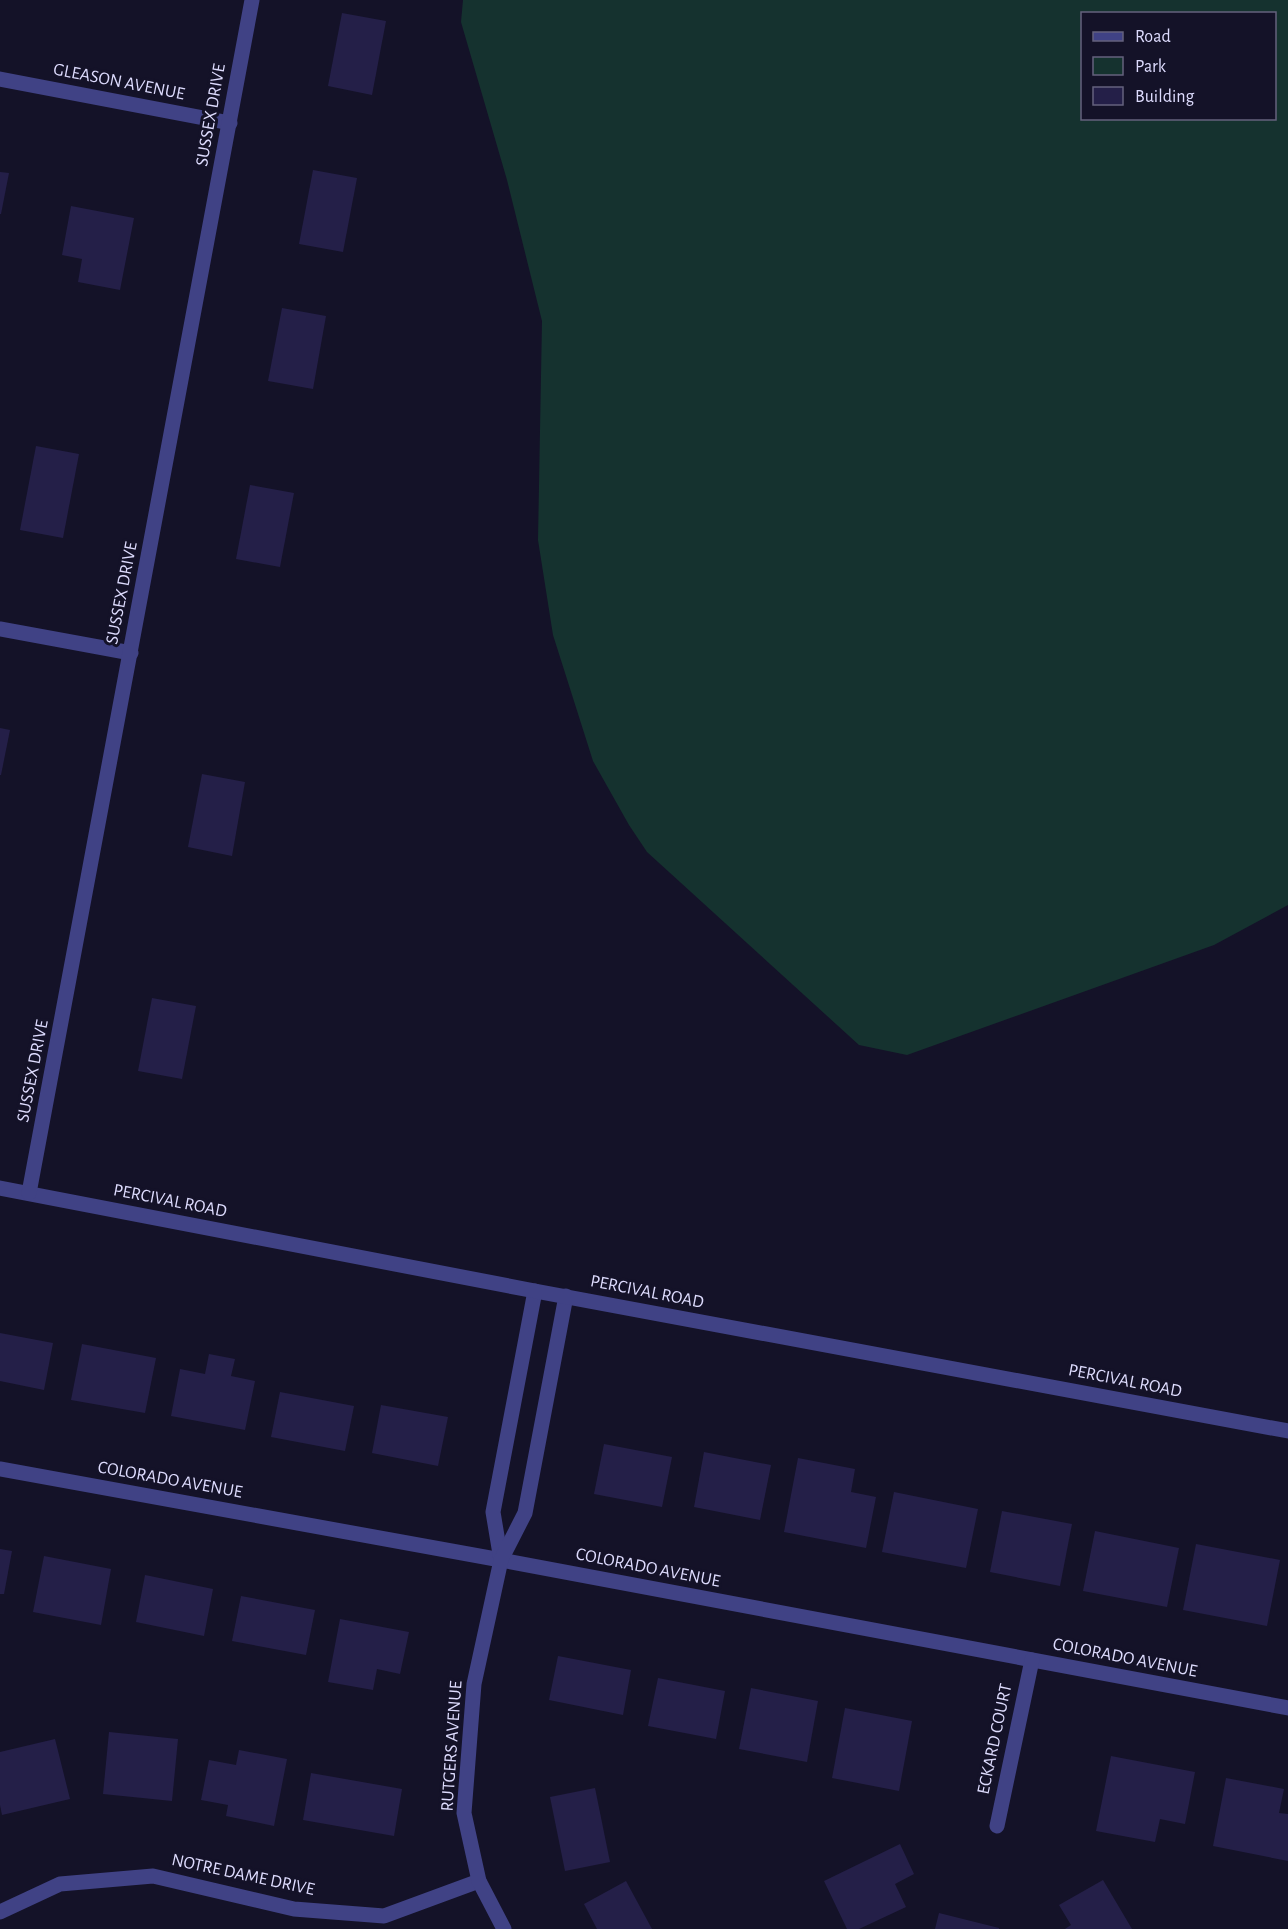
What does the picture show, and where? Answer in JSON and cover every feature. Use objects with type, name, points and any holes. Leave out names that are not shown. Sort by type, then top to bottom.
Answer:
[{"type":"street","name":"SUSSEX DRIVE","points":[[29,1193],[252,0]]},
{"type":"street","name":"GLEASON AVENUE","points":[[0,79],[230,123]]},
{"type":"street","points":[[0,629],[131,653]]},
{"type":"street","name":"PERCIVAL ROAD","points":[[0,1188],[535,1291],[1288,1431]]},
{"type":"street","name":"RUTGERS AVENUE","points":[[501,1560],[493,1512],[535,1291]]},
{"type":"street","name":"RUTGERS AVENUE","points":[[504,1929],[479,1881],[464,1813],[474,1684],[501,1560],[525,1513],[566,1296]]},
{"type":"street","name":"COLORADO AVENUE","points":[[0,1468],[1288,1708]]},
{"type":"street","name":"ECKARD COURT","points":[[997,1826],[1032,1660]]},
{"type":"street","name":"NOTRE DAME DRIVE","points":[[0,1912],[60,1884],[153,1876],[294,1909],[384,1916],[479,1881]]},
{"type":"green space","points":[[463,0],[1288,0],[1288,905],[1214,945],[907,1055],[859,1045],[647,852],[593,761],[553,635],[538,540],[542,321],[507,180],[461,22]]},
{"type":"building","points":[[342,13],[386,21],[372,95],[328,86]]},
{"type":"building","points":[[313,170],[357,178],[343,252],[299,244]]},
{"type":"building","points":[[0,172],[9,173],[1,214],[0,214]]},
{"type":"building","points":[[71,206],[134,218],[120,290],[78,282],[82,259],[62,255]]},
{"type":"building","points":[[282,308],[326,316],[313,389],[268,381]]},
{"type":"building","points":[[36,446],[79,454],[63,538],[20,530]]},
{"type":"building","points":[[250,485],[294,493],[280,567],[236,559]]},
{"type":"building","points":[[0,728],[10,730],[1,775],[0,775]]},
{"type":"building","points":[[202,774],[245,782],[232,856],[188,847]]},
{"type":"building","points":[[152,998],[196,1006],[182,1079],[138,1071]]},
{"type":"building","points":[[0,1333],[53,1343],[44,1390],[0,1381]]},
{"type":"building","points":[[82,1344],[156,1358],[145,1413],[71,1400]]},
{"type":"building","points":[[209,1354],[235,1359],[231,1376],[255,1381],[245,1430],[171,1416],[180,1369],[205,1374]]},
{"type":"building","points":[[280,1392],[354,1406],[345,1451],[271,1437]]},
{"type":"building","points":[[381,1405],[448,1417],[438,1466],[372,1453]]},
{"type":"building","points":[[604,1444],[672,1457],[662,1507],[594,1494]]},
{"type":"building","points":[[704,1452],[771,1465],[760,1520],[694,1507]]},
{"type":"building","points":[[798,1458],[855,1469],[851,1492],[876,1497],[866,1548],[784,1532]]},
{"type":"building","points":[[894,1492],[978,1509],[966,1568],[882,1552]]},
{"type":"building","points":[[1002,1511],[1072,1524],[1060,1586],[990,1572]]},
{"type":"building","points":[[1095,1531],[1179,1548],[1167,1607],[1083,1591]]},
{"type":"building","points":[[1196,1544],[1280,1560],[1267,1626],[1183,1610]]},
{"type":"building","points":[[0,1549],[12,1551],[4,1594],[0,1594]]},
{"type":"building","points":[[44,1556],[111,1569],[101,1625],[33,1612]]},
{"type":"building","points":[[145,1575],[213,1589],[204,1636],[136,1622]]},
{"type":"building","points":[[241,1596],[315,1610],[306,1655],[232,1641]]},
{"type":"building","points":[[340,1619],[409,1632],[400,1674],[377,1669],[373,1690],[328,1682]]},
{"type":"building","points":[[558,1656],[631,1670],[623,1715],[549,1700]]},
{"type":"building","points":[[658,1678],[725,1691],[716,1739],[648,1726]]},
{"type":"building","points":[[751,1688],[818,1701],[807,1762],[739,1749]]},
{"type":"building","points":[[845,1708],[912,1721],[899,1791],[832,1778]]},
{"type":"building","points":[[109,1732],[178,1739],[172,1801],[103,1794]]},
{"type":"building","points":[[55,1739],[70,1799],[2,1815],[0,1752]]},
{"type":"building","points":[[239,1750],[287,1759],[274,1826],[226,1816],[228,1805],[201,1800],[209,1760],[236,1765]]},
{"type":"building","points":[[1111,1756],[1195,1772],[1185,1824],[1160,1819],[1155,1842],[1096,1831]]},
{"type":"building","points":[[311,1773],[402,1789],[394,1836],[303,1820]]},
{"type":"building","points":[[1226,1778],[1284,1789],[1279,1813],[1288,1814],[1288,1861],[1213,1846]]},
{"type":"building","points":[[595,1788],[610,1862],[565,1871],[550,1797]]},
{"type":"building","points":[[900,1844],[914,1874],[895,1884],[906,1907],[859,1929],[847,1929],[824,1881]]},
{"type":"building","points":[[1103,1880],[1132,1929],[1065,1929],[1071,1925],[1059,1905]]},
{"type":"building","points":[[626,1881],[652,1929],[597,1929],[584,1904]]},
{"type":"building","points":[[939,1913],[999,1928],[999,1929],[935,1929]]}]
